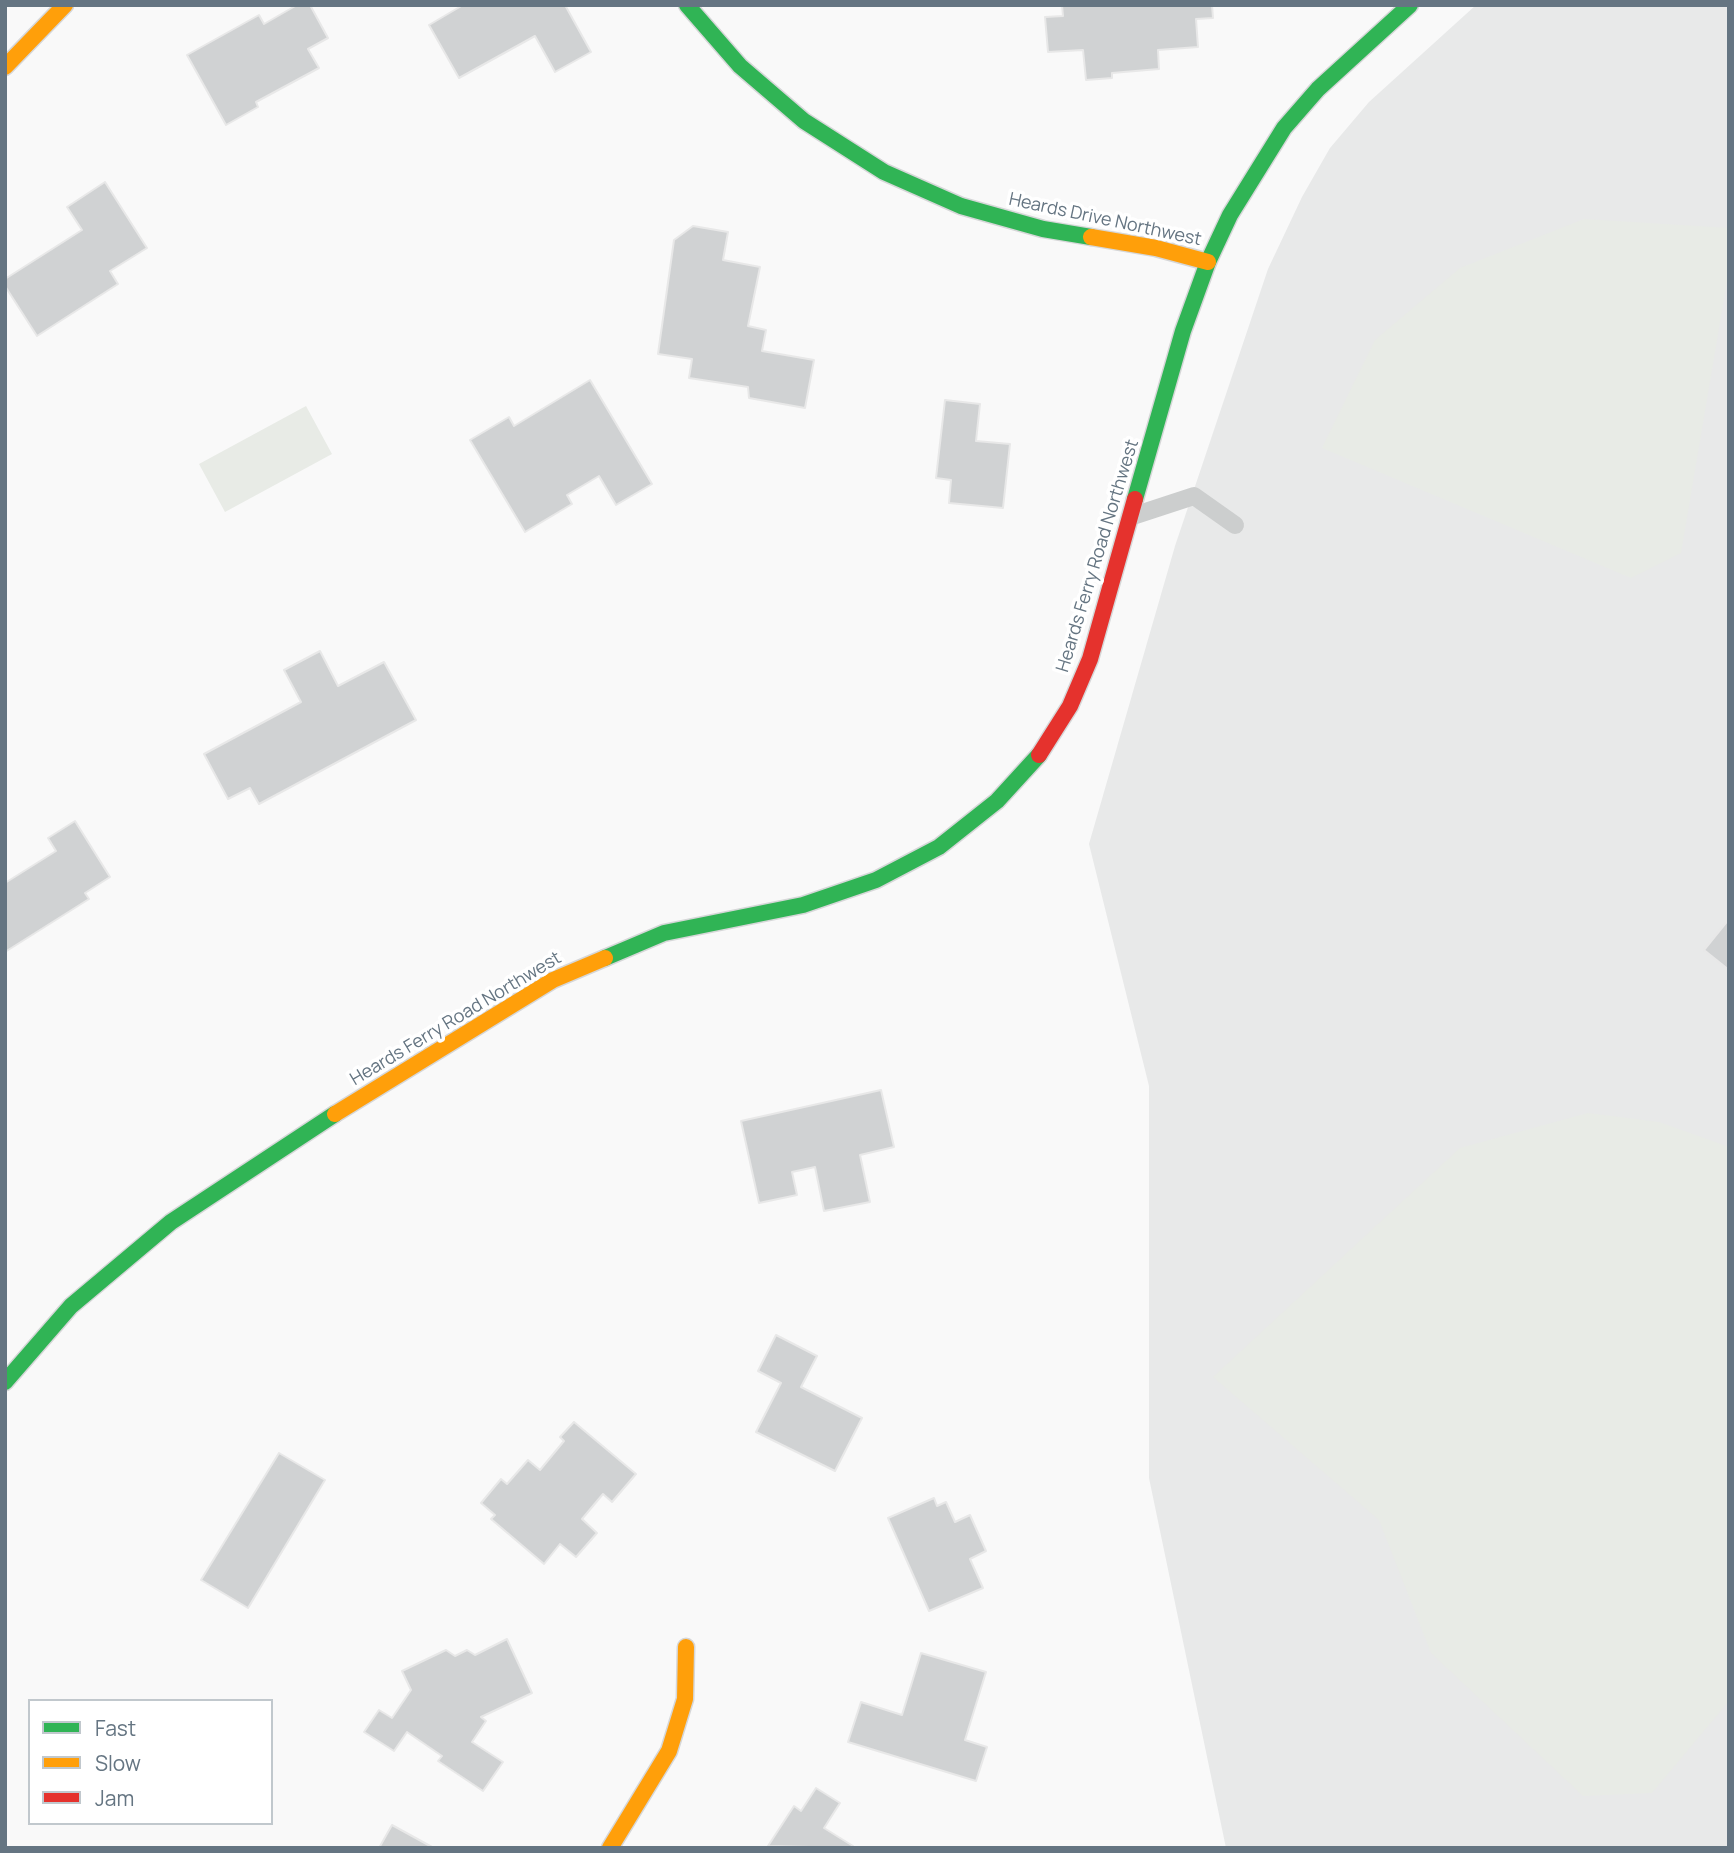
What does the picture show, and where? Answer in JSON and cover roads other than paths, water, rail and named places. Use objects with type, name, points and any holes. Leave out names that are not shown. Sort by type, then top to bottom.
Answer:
[{"type":"street","points":[[5,67],[65,5]]},
{"type":"street","name":"Heards Drive Northwest","points":[[687,5],[740,66],[804,121],[884,172],[961,206],[1043,229],[1156,247],[1208,262]]},
{"type":"street","name":"Heards Ferry Road Northwest","points":[[5,1382],[20,1361],[71,1306],[171,1222],[346,1107],[553,980],[664,933],[803,905],[876,880],[939,847],[1006,790],[1043,750],[1070,706],[1090,659],[1133,516],[1183,331],[1208,262],[1254,172],[1284,128],[1318,89],[1410,5]]},
{"type":"street","points":[[610,1848],[669,1751],[685,1699],[686,1647]]},
{"type":"lane","points":[[1133,516],[1194,496],[1235,524]]}]
